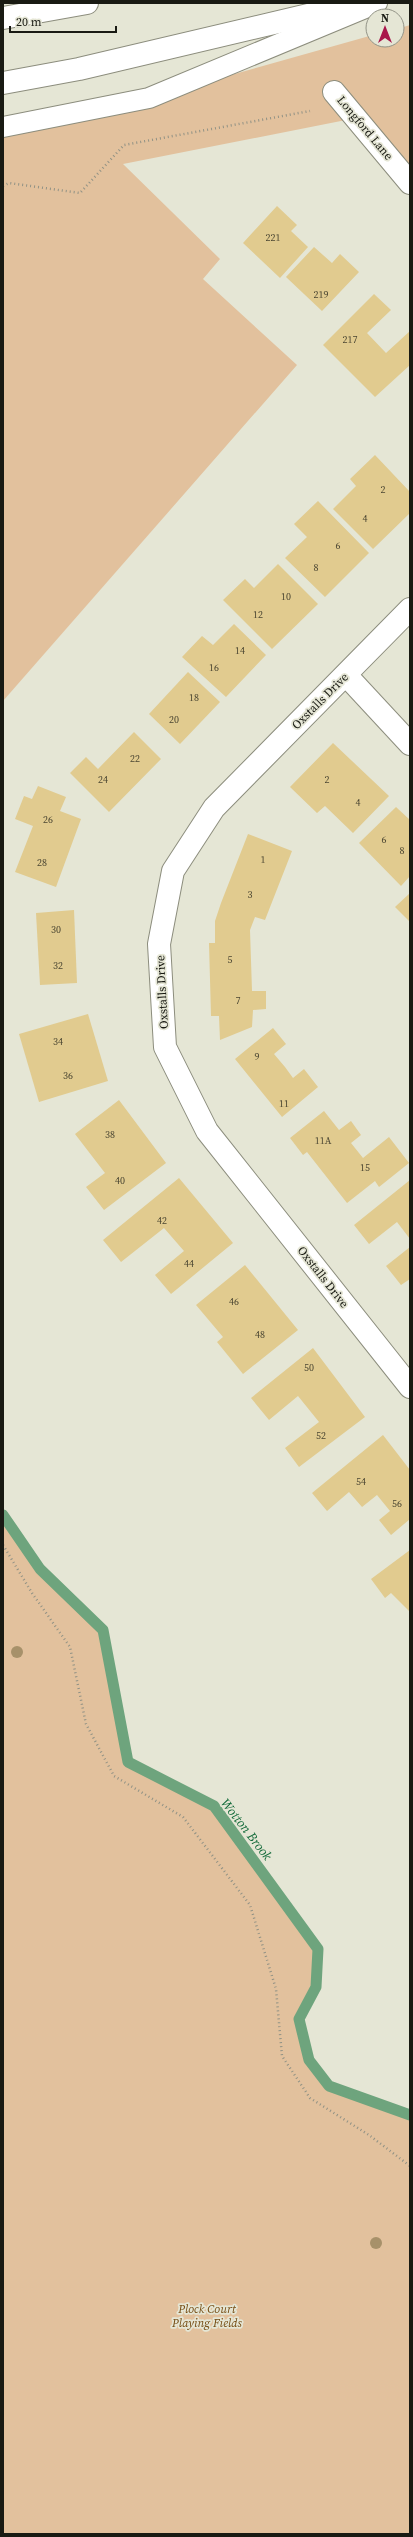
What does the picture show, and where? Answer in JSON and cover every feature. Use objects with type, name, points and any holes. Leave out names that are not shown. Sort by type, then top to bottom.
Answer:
[{"type":"main road","points":[[3,18],[87,3]]},
{"type":"main road","points":[[3,84],[79,69],[359,3]]},
{"type":"main road","name":"Longford Lane","points":[[340,99],[410,183]]},
{"type":"main road","name":"Oxstalls Drive","points":[[410,609],[214,808],[173,871],[159,944],[164,1047],[207,1131],[410,1387]]},
{"type":"main road","points":[[346,675],[410,744]]},
{"type":"lane","points":[[3,127],[148,98],[377,3]]},
{"type":"path","points":[[3,186],[9,183],[80,193],[124,145],[293,113],[340,99]]},
{"type":"path","points":[[3,1545],[32,1593],[70,1647],[86,1724],[114,1776],[183,1817],[250,1905],[276,1989],[282,2056],[310,2098],[369,2135],[410,2166]]},
{"type":"green space","points":[[410,25],[410,183],[356,118],[123,164],[220,259],[203,279],[297,365],[3,701],[3,127],[149,98],[365,37],[365,48],[405,48],[405,27]]},
{"type":"green space","name":"Plock Court Playing Fields","points":[[3,1515],[40,1569],[103,1630],[128,1762],[214,1806],[318,1949],[316,1987],[299,2019],[309,2060],[329,2086],[410,2115],[410,2534],[3,2534]]},
{"type":"building","points":[[277,206],[297,225],[291,231],[308,247],[280,278],[243,243]]},
{"type":"building","points":[[314,247],[332,263],[340,254],[359,272],[322,311],[286,277]]},
{"type":"building","points":[[374,294],[391,310],[367,333],[386,353],[410,331],[410,365],[375,397],[323,345]]},
{"type":"building","points":[[375,455],[410,492],[410,513],[373,549],[333,509],[356,486],[350,479]]},
{"type":"building","points":[[318,501],[369,553],[325,597],[285,558],[307,537],[294,524]]},
{"type":"building","points":[[278,564],[318,604],[272,649],[223,600],[245,579],[254,588]]},
{"type":"building","points":[[234,624],[266,655],[226,697],[182,657],[202,636],[213,645]]},
{"type":"building","points":[[188,672],[220,702],[180,744],[149,714]]},
{"type":"building","points":[[134,732],[161,759],[109,812],[70,773],[86,757],[98,769]]},
{"type":"building","points":[[333,743],[389,796],[353,833],[325,806],[317,813],[290,787]]},
{"type":"building","points":[[38,786],[66,797],[60,811],[81,819],[56,887],[15,872],[33,826],[15,819],[24,796],[32,799]]},
{"type":"building","points":[[396,807],[410,820],[410,876],[401,886],[359,843]]},
{"type":"building","points":[[248,834],[292,851],[265,920],[255,917],[250,930],[252,991],[266,991],[266,1009],[253,1010],[252,1027],[220,1040],[219,1016],[211,1016],[209,943],[215,943],[215,921]]},
{"type":"building","points":[[410,893],[410,922],[395,907]]},
{"type":"building","points":[[74,910],[77,983],[40,985],[36,913]]},
{"type":"building","points":[[88,1014],[108,1081],[39,1102],[19,1034]]},
{"type":"building","points":[[273,1028],[286,1044],[274,1054],[293,1078],[304,1069],[318,1087],[282,1117],[235,1059]]},
{"type":"building","points":[[119,1100],[166,1163],[104,1210],[86,1187],[105,1173],[75,1134]]},
{"type":"building","points":[[324,1111],[339,1130],[351,1121],[361,1135],[351,1143],[363,1158],[389,1137],[409,1163],[379,1187],[375,1181],[347,1203],[307,1152],[303,1155],[290,1138]]},
{"type":"building","points":[[179,1178],[233,1243],[171,1294],[155,1275],[184,1251],[164,1228],[121,1262],[103,1240]]},
{"type":"building","points":[[410,1180],[410,1239],[397,1222],[369,1244],[354,1225]]},
{"type":"building","points":[[410,1247],[410,1279],[401,1285],[386,1266]]},
{"type":"building","points":[[245,1265],[298,1330],[243,1374],[217,1342],[223,1337],[196,1305]]},
{"type":"building","points":[[313,1348],[365,1417],[299,1467],[285,1448],[319,1422],[298,1396],[269,1420],[251,1398]]},
{"type":"building","points":[[383,1435],[410,1470],[410,1519],[391,1535],[379,1520],[390,1511],[377,1495],[362,1507],[349,1492],[327,1511],[312,1493]]},
{"type":"building","points":[[410,1550],[410,1612],[391,1593],[385,1598],[371,1579]]},
{"type":"waterway","name":"Wotton Brook","points":[[3,1515],[40,1569],[103,1630],[128,1762],[214,1806],[318,1949],[316,1987],[299,2019],[309,2060],[329,2086],[410,2115]]}]
